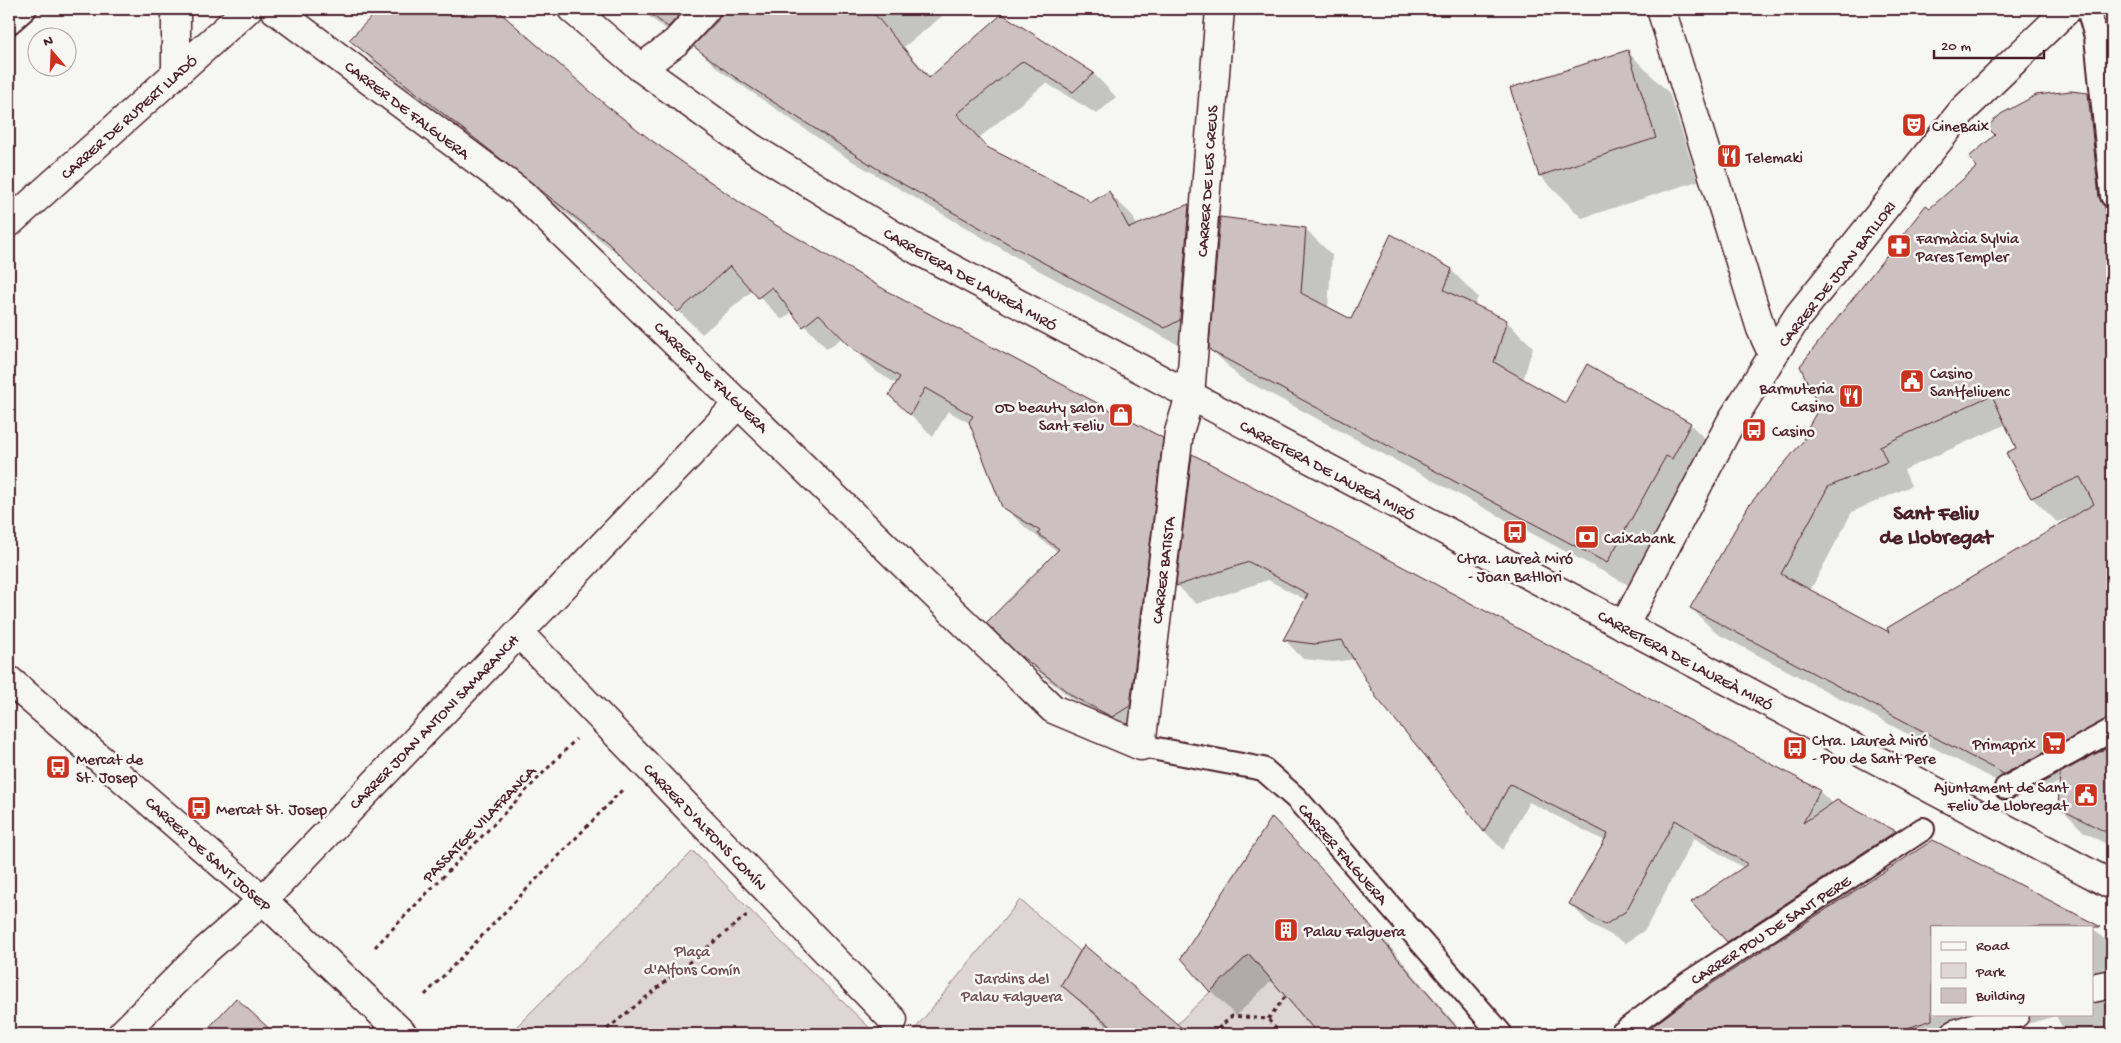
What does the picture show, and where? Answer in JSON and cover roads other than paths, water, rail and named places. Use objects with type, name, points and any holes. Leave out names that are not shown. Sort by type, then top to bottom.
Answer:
[{"type":"street","points":[[9,23],[25,9]]},
{"type":"street","points":[[176,9],[176,73]]},
{"type":"street","name":"CARRER DE RUPERT LLADÓ","points":[[9,223],[248,9]]},
{"type":"street","name":"CARRER DE FALGUERA","points":[[274,9],[522,194],[740,403],[1053,709],[1141,746]]},
{"type":"street","name":"CARRETERA DE LAUREÀ MIRÓ","points":[[572,9],[641,68],[752,148],[919,251],[2112,886]]},
{"type":"street","points":[[641,68],[676,42],[706,9]]},
{"type":"street","name":"CARRER DE LES CREUS","points":[[1190,396],[1220,9]]},
{"type":"street","points":[[1661,9],[1761,329],[1773,355]]},
{"type":"street","name":"CARRER DE JOAN BATLLORI","points":[[1624,626],[1732,420],[1798,316],[1964,110],[2068,9]]},
{"type":"street","points":[[2088,9],[2096,37],[2112,196]]},
{"type":"street","name":"CARRER BATISTA","points":[[1141,746],[1179,432],[1190,396]]},
{"type":"street","name":"CARRER JOAN ANTONI SAMARANCH","points":[[122,1034],[206,950],[262,900],[740,403]]},
{"type":"street","name":"CARRER D'ALFONS COMÍN","points":[[519,632],[771,891],[893,1020]]},
{"type":"street","name":"CARRER DE SANT JOSEP","points":[[9,680],[262,900],[403,1034]]},
{"type":"street","points":[[2006,788],[2112,730]]},
{"type":"street","name":"CARRER FALGUERA","points":[[1141,746],[1263,769],[1297,799],[1501,1034]]},
{"type":"street","name":"CARRER POU DE SANT PERE","points":[[1620,1034],[1688,983],[1923,829]]},
{"type":"street","points":[[2094,988],[2112,984]]},
{"type":"street","points":[[1955,1034],[2009,1016]]},
{"type":"place","name":"CineBaix","points":[[1914,125]]},
{"type":"place","name":"Telemaki","points":[[1729,156]]},
{"type":"place","name":"Farmàcia Sylvia Pares Templer","points":[[1899,246]]},
{"type":"place","name":"Casino Santfeliuenc","points":[[1912,381]]},
{"type":"place","name":"Barmuteria Casino","points":[[1851,396]]},
{"type":"place","name":"OD beauty salon Sant Feliu","points":[[1121,415]]},
{"type":"place","name":"Casino","points":[[1754,430]]},
{"type":"place","name":"Ctra. Laureà Miró - Joan Batllori","points":[[1515,532]]},
{"type":"place","name":"Caixabank","points":[[1587,537]]},
{"type":"place","name":"Primaprix","points":[[2054,743]]},
{"type":"place","name":"Ctra. Laureà Miró - Pou de Sant Pere","points":[[1795,748]]},
{"type":"place","name":"Mercat de St. Josep","points":[[58,767]]},
{"type":"place","name":"Ajuntament de Sant Feliu de Llobregat","points":[[2086,795]]},
{"type":"place","name":"Mercat St. Josep","points":[[199,808]]},
{"type":"place","name":"Palau Falguera","points":[[1286,930]]},
{"type":"district","name":"Sant Feliu de Llobregat","points":[[1936,524]]},
{"type":"park label","name":"Plaça d'Alfons Comín","points":[[692,959]]},
{"type":"park label","name":"Jardins del Palau Falguera","points":[[1012,986]]}]
